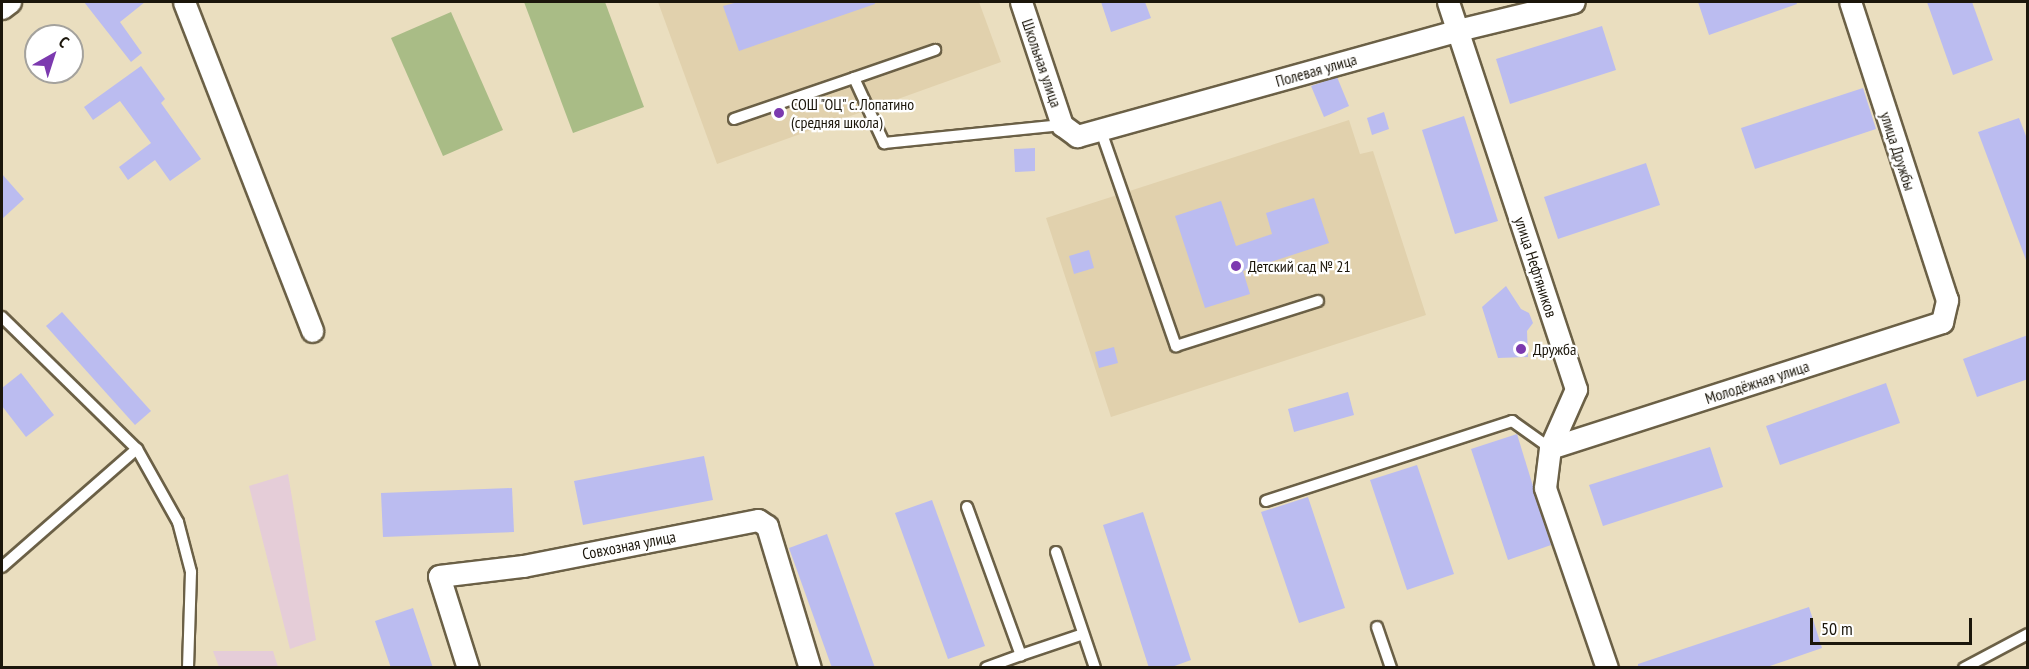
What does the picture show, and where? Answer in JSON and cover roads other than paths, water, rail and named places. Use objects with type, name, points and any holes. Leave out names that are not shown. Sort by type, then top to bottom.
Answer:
[{"type":"street","points":[[2,8],[10,2]]},
{"type":"street","points":[[184,2],[312,331]]},
{"type":"street","name":"Школьная улица","points":[[1021,2],[1062,125]]},
{"type":"street","name":"улица Нефтяников","points":[[1448,2],[1576,389],[1550,448],[1545,488],[1607,668]]},
{"type":"street","name":"Полевая улица","points":[[1062,125],[1077,136],[1101,131],[1458,30],[1574,2]]},
{"type":"street","name":"улица Дружбы","points":[[1850,2],[1947,300]]},
{"type":"street","name":"Молодёжная улица","points":[[1550,448],[1942,322],[1947,300]]},
{"type":"street","name":"Совхозная улица","points":[[468,668],[439,576],[523,566],[758,519],[767,526],[810,668]]},
{"type":"lane","points":[[734,119],[935,50]]},
{"type":"lane","points":[[854,78],[884,143],[1062,125]]},
{"type":"lane","points":[[1101,131],[1176,346],[1318,301]]},
{"type":"lane","points":[[2,317],[137,449],[178,522],[191,572],[188,668]]},
{"type":"lane","points":[[1266,501],[1512,421],[1550,448]]},
{"type":"lane","points":[[2,567],[137,449]]},
{"type":"lane","points":[[967,507],[1021,655]]},
{"type":"lane","points":[[1056,552],[1095,668]]},
{"type":"lane","points":[[1377,627],[1390,668]]},
{"type":"lane","points":[[986,668],[1083,634]]},
{"type":"lane","points":[[1964,668],[2028,634]]},
{"type":"place","name":"СОШ \"ОЦ\" с. Лопатино (средняя школа)","points":[[779,113]]},
{"type":"place","name":"Детский сад № 21","points":[[1236,266]]},
{"type":"place","name":"Дружба","points":[[1521,349]]}]
